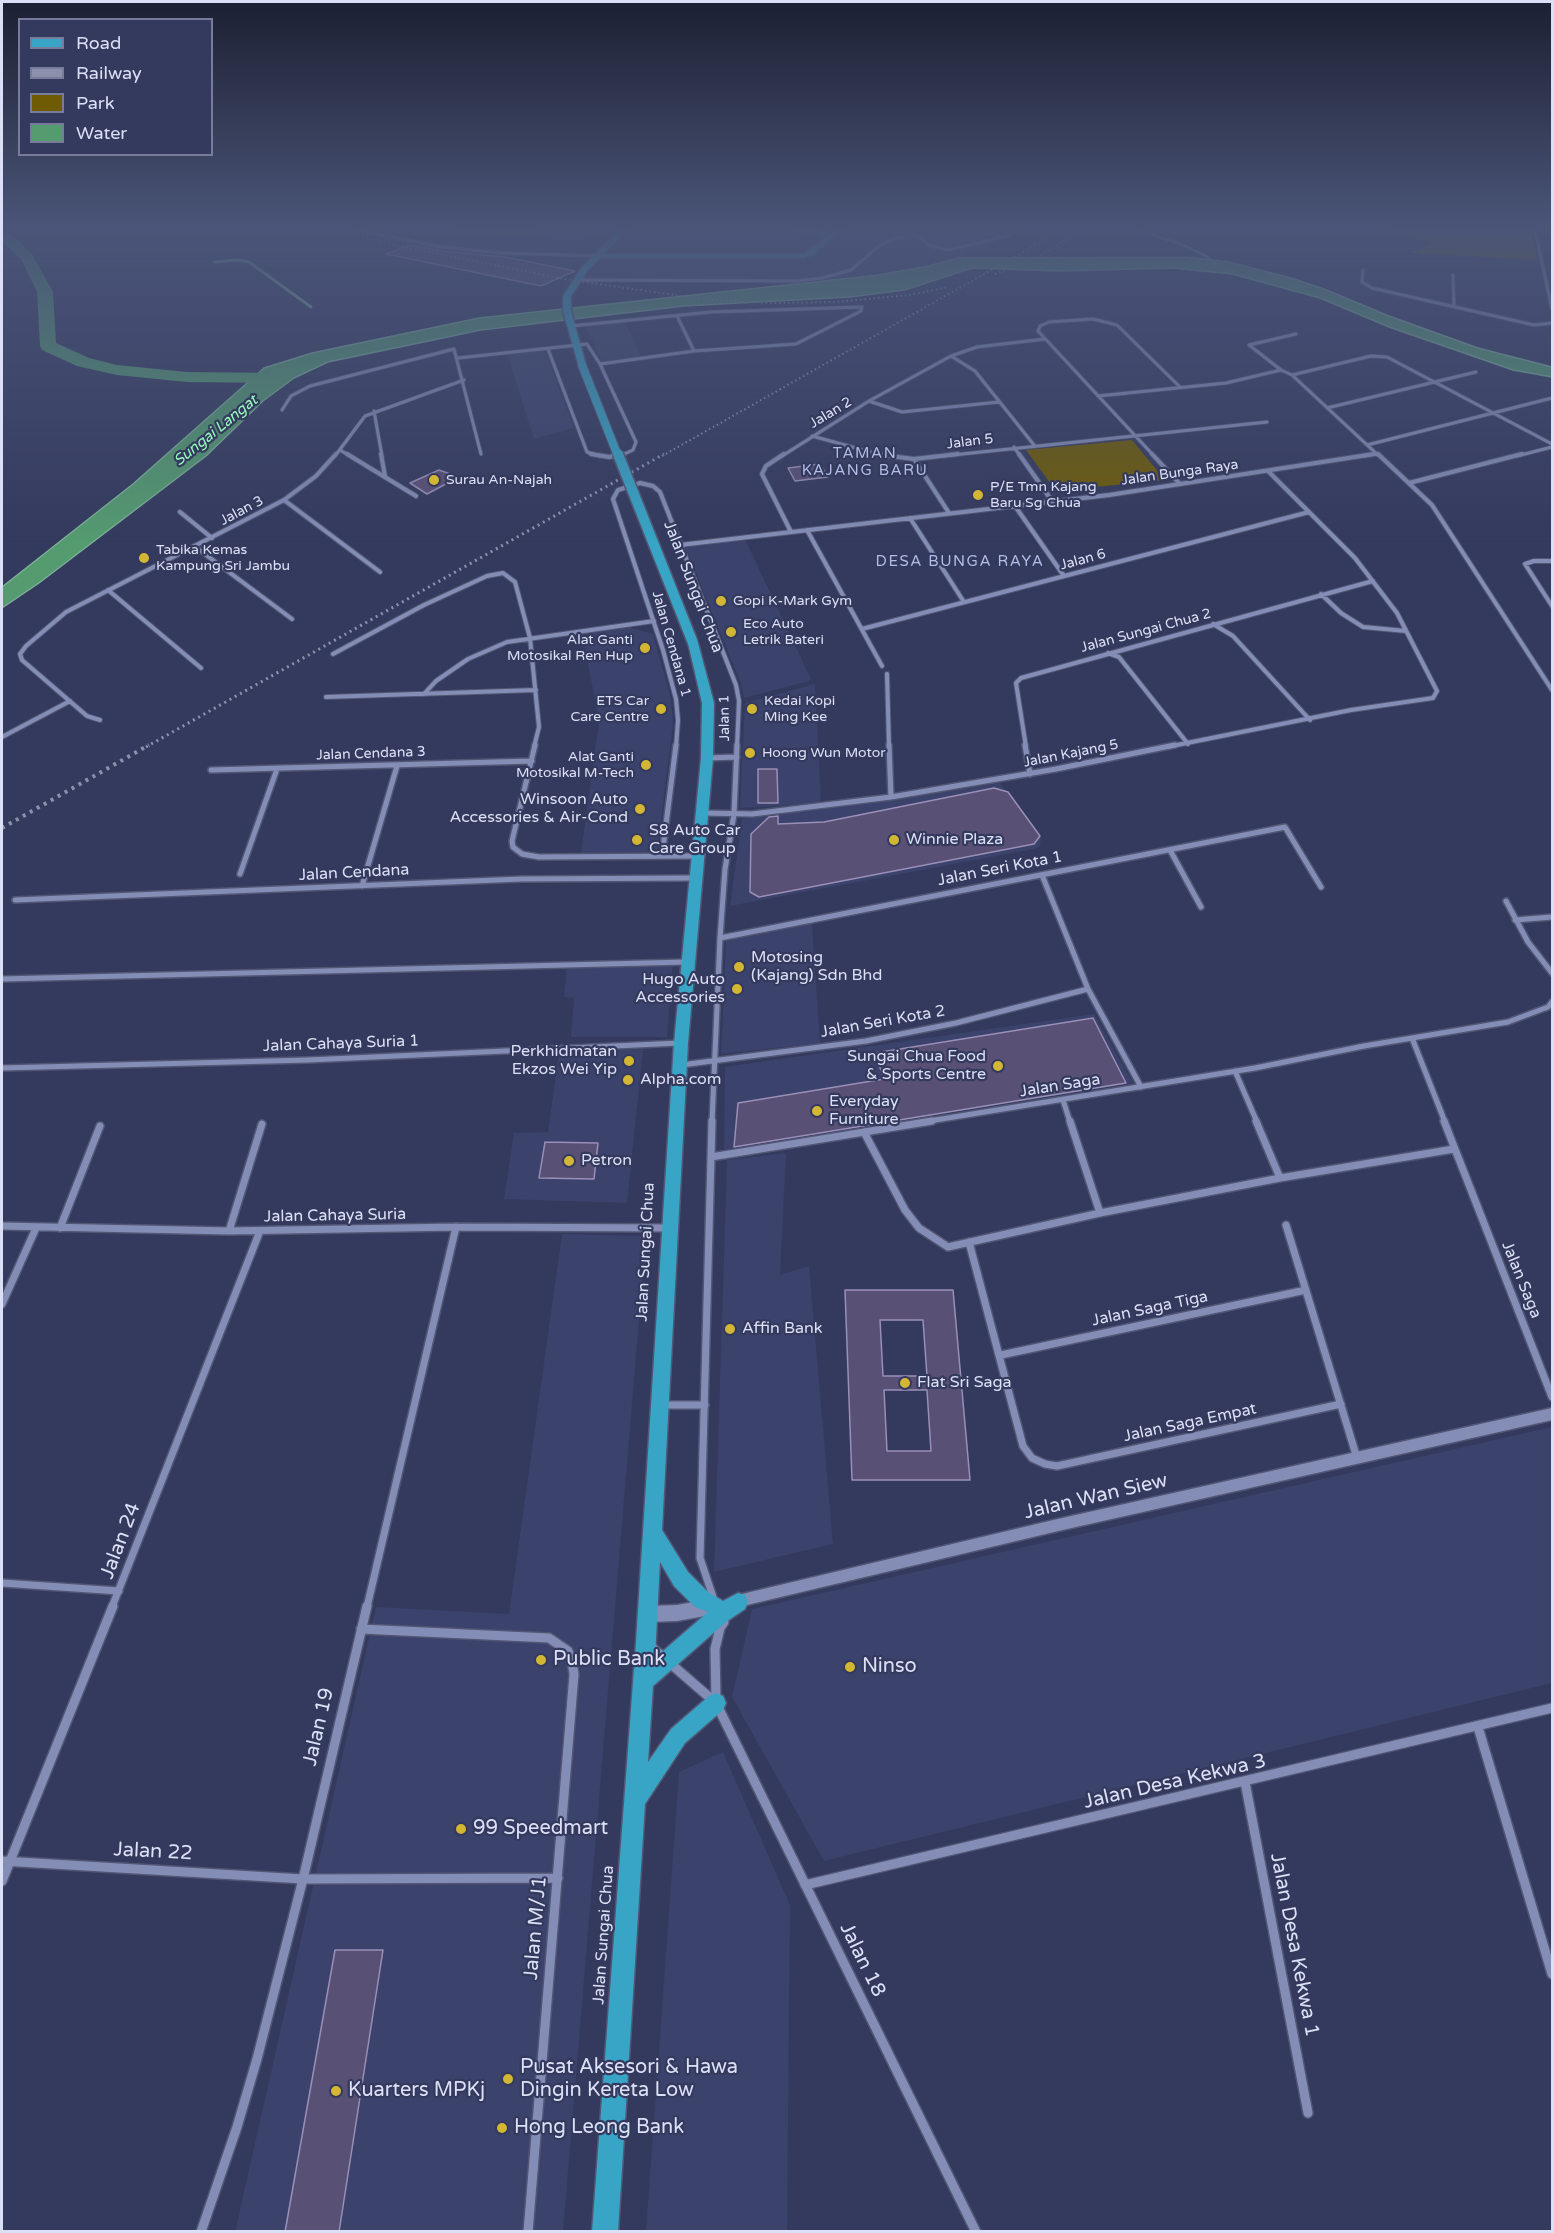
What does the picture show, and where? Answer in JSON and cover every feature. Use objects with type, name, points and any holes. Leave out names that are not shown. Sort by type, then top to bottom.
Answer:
[{"type":"main road","name":"Jalan Sungai Chua","points":[[573,334],[582,365],[693,643],[708,703],[703,813],[686,962],[661,1405],[651,1529],[648,1614],[605,2232]]},
{"type":"main road","points":[[651,1529],[681,1580],[702,1599],[716,1606]]},
{"type":"main road","points":[[643,1681],[738,1602]]},
{"type":"main road","points":[[636,1799],[678,1736],[716,1703]]},
{"type":"street","points":[[685,334],[693,351]]},
{"type":"street","points":[[600,364],[693,351],[802,342],[817,334]]},
{"type":"street","points":[[1041,334],[1179,483]]},
{"type":"street","points":[[1126,334],[1180,387]]},
{"type":"street","points":[[1295,334],[1249,345],[1281,370],[1292,375],[1432,506],[1446,524],[1552,690]]},
{"type":"street","name":"Jalan 2","points":[[791,531],[762,474],[766,466],[869,401],[951,356],[977,347],[1045,339]]},
{"type":"street","points":[[459,358],[587,344],[600,364],[636,446],[628,454],[618,457],[600,457],[587,452],[548,349]]},
{"type":"street","points":[[282,410],[291,396],[320,382],[448,349],[456,351],[459,358],[481,454]]},
{"type":"street","points":[[951,356],[975,371],[1034,445]]},
{"type":"street","points":[[1292,375],[1371,356],[1387,357],[1495,413],[1552,446]]},
{"type":"street","points":[[1098,396],[1226,383],[1281,370]]},
{"type":"street","points":[[1327,408],[1476,372]]},
{"type":"street","name":"Jalan 3","points":[[70,701],[22,660],[20,654],[26,646],[66,612],[284,500],[316,476],[340,450],[360,420],[374,411],[464,380]]},
{"type":"street","points":[[1367,445],[1552,398]]},
{"type":"street","points":[[869,401],[902,411],[917,412],[999,402]]},
{"type":"street","points":[[374,411],[385,476]]},
{"type":"street","name":"Jalan 5","points":[[812,436],[876,455],[914,459],[1267,422]]},
{"type":"street","points":[[1408,483],[1552,446]]},
{"type":"street","points":[[1014,447],[1052,501]]},
{"type":"street","points":[[340,450],[416,496]]},
{"type":"street","name":"Jalan Bunga Raya","points":[[680,545],[1015,506],[1377,454]]},
{"type":"street","points":[[914,459],[949,513]]},
{"type":"street","points":[[1268,471],[1355,558],[1397,613],[1406,631]]},
{"type":"street","name":"Jalan Cendana 1","points":[[660,492],[653,486],[640,483],[618,490],[613,499],[654,621],[671,679],[678,720],[662,856]]},
{"type":"street","name":"Jalan 1","points":[[660,492],[736,685],[739,702],[734,814],[725,869],[720,938],[711,1157],[709,1298],[700,1558],[716,1606]]},
{"type":"street","points":[[284,500],[380,572]]},
{"type":"street","points":[[1015,506],[1064,576]]},
{"type":"street","points":[[180,512],[212,538]]},
{"type":"street","name":"Jalan 6","points":[[862,629],[1309,512]]},
{"type":"street","points":[[910,518],[964,602]]},
{"type":"street","points":[[807,530],[882,666]]},
{"type":"street","points":[[194,546],[292,619]]},
{"type":"street","points":[[1552,561],[1534,561],[1526,564],[1552,606]]},
{"type":"street","points":[[333,654],[424,605],[488,576],[503,573],[515,582],[530,638],[539,727],[512,841],[516,851],[539,857],[697,856]]},
{"type":"street","name":"Jalan Sungai Chua 2","points":[[1030,774],[1016,683],[1021,678],[1372,581]]},
{"type":"street","points":[[108,590],[201,668]]},
{"type":"street","points":[[1321,594],[1341,613],[1363,627],[1406,631]]},
{"type":"street","points":[[424,694],[436,681],[468,659],[507,642],[654,621]]},
{"type":"street","points":[[1213,624],[1233,636],[1310,720]]},
{"type":"street","name":"Jalan Kajang 5","points":[[703,813],[753,814],[891,797],[1030,774],[1351,711],[1434,698],[1437,691],[1406,631]]},
{"type":"street","points":[[1108,653],[1119,657],[1188,744]]},
{"type":"street","points":[[887,674],[891,797]]},
{"type":"street","points":[[326,697],[536,690]]},
{"type":"street","points":[[2,737],[70,701],[87,716],[100,720]]},
{"type":"street","points":[[707,758],[737,757]]},
{"type":"street","name":"Jalan Cendana 3","points":[[211,770],[532,761]]},
{"type":"street","points":[[362,886],[397,766]]},
{"type":"street","points":[[240,874],[277,769]]},
{"type":"street","name":"Jalan Seri Kota 1","points":[[720,938],[1285,827],[1321,887]]},
{"type":"street","points":[[1170,850],[1201,907]]},
{"type":"street","points":[[1042,875],[1088,989],[1141,1087]]},
{"type":"street","name":"Jalan Cendana","points":[[15,900],[520,879],[695,878]]},
{"type":"street","points":[[1506,900],[1528,942],[1552,973]]},
{"type":"street","points":[[1515,920],[1552,917]]},
{"type":"street","points":[[2,979],[686,962]]},
{"type":"street","name":"Jalan Seri Kota 2","points":[[680,1065],[866,1041],[956,1023],[1088,989]]},
{"type":"street","name":"Jalan Saga","points":[[711,1157],[1141,1087],[1508,1022],[1548,1007],[1552,1002]]},
{"type":"street","name":"Jalan Saga","points":[[1412,1038],[1552,1397]]},
{"type":"street","name":"Jalan Cahaya Suria 1","points":[[2,1068],[308,1060],[681,1043]]},
{"type":"street","points":[[1235,1071],[1280,1178]]},
{"type":"street","points":[[1063,1100],[1100,1214]]},
{"type":"street","points":[[229,1231],[262,1124]]},
{"type":"street","points":[[60,1228],[100,1126]]},
{"type":"street","points":[[864,1132],[905,1210],[920,1228],[948,1247],[1280,1178],[1454,1149]]},
{"type":"street","points":[[1286,1225],[1357,1459]]},
{"type":"street","name":"Jalan Cahaya Suria","points":[[2,1226],[229,1231],[456,1227],[670,1228]]},
{"type":"street","name":"Jalan 19","points":[[201,2232],[237,2127],[257,2059],[303,1879],[456,1227]]},
{"type":"street","points":[[2,1304],[36,1228]]},
{"type":"street","name":"Jalan 24","points":[[2,1881],[6,1861],[119,1591],[260,1231]]},
{"type":"street","points":[[969,1242],[1001,1355]]},
{"type":"street","name":"Jalan Saga Tiga","points":[[1001,1355],[1306,1290]]},
{"type":"street","name":"Jalan Saga Empat","points":[[1001,1355],[1023,1446],[1032,1458],[1057,1466],[1341,1404]]},
{"type":"street","points":[[661,1405],[705,1405]]},
{"type":"street","name":"Jalan Wan Siew","points":[[648,1614],[695,1611],[738,1602],[1058,1525],[1552,1414]]},
{"type":"street","points":[[2,1583],[119,1591]]},
{"type":"street","points":[[716,1703],[716,1649],[720,1628],[738,1602]]},
{"type":"street","name":"Jalan M/J1","points":[[361,1629],[549,1638],[568,1651],[574,1674],[528,2232]]},
{"type":"street","points":[[646,1642],[716,1703]]},
{"type":"street","name":"Jalan 18","points":[[716,1703],[976,2232]]},
{"type":"street","name":"Jalan Desa Kekwa 3","points":[[805,1885],[1552,1708]]},
{"type":"street","points":[[1478,1727],[1552,1974]]},
{"type":"street","name":"Jalan Desa Kekwa 1","points":[[1245,1782],[1308,2114]]},
{"type":"street","name":"Jalan 22","points":[[6,1861],[303,1879],[558,1878]]},
{"type":"shaded area","points":[[589,334],[631,334],[641,357],[602,362]]},
{"type":"shaded area","points":[[545,350],[574,428],[534,439],[507,354]]},
{"type":"shaded area","points":[[745,539],[811,679],[744,698],[741,684],[685,546]]},
{"type":"shaded area","points":[[629,627],[653,634],[671,699],[673,724],[657,852],[581,853],[599,721],[582,633]]},
{"type":"shaded area","points":[[815,684],[821,803],[740,808],[745,703]]},
{"type":"shaded area","name":"Winnie Plaza","points":[[1000,783],[1041,837],[1040,846],[1034,849],[730,906],[742,819],[876,803]]},
{"type":"shaded area","points":[[812,923],[820,1043],[721,1054],[726,941]]},
{"type":"shaded area","points":[[673,963],[667,1037],[571,1037],[574,998],[564,997],[567,965]]},
{"type":"shaded area","points":[[1094,1014],[1133,1083],[724,1149],[725,1067]]},
{"type":"shaded area","points":[[643,1049],[627,1203],[504,1199],[514,1133],[548,1132],[559,1053]]},
{"type":"shaded area","points":[[786,1153],[780,1275],[809,1266],[833,1544],[714,1572],[727,1160]]},
{"type":"shaded area","points":[[562,1234],[646,1236],[563,2231],[235,2232],[376,1607],[509,1614]]},
{"type":"shaded area","points":[[1552,1427],[1552,1683],[824,1861],[732,1697],[752,1609]]},
{"type":"shaded area","points":[[723,1752],[790,1905],[787,2231],[646,2231],[679,1772]]},
{"type":"green space","points":[[1132,440],[1165,480],[1056,491],[1026,450]]},
{"type":"water","name":"Sungai Langat","points":[[402,334],[461,334],[328,362],[294,378],[263,401],[206,456],[39,583],[2,608],[2,587],[133,484],[264,368],[312,353]]},
{"type":"water","points":[[1410,334],[1440,334],[1478,348],[1552,367],[1552,377],[1513,370]]},
{"type":"building","points":[[820,464],[828,477],[795,481],[788,468]]},
{"type":"building","name":"Surau An-Najah","points":[[439,470],[459,477],[427,494],[410,483]]},
{"type":"building","points":[[758,769],[777,769],[778,803],[758,803]]},
{"type":"building","name":"Winnie Plaza","points":[[994,788],[1008,792],[1040,836],[1034,844],[759,897],[750,892],[751,834],[769,817],[778,816],[778,824],[824,822]]},
{"type":"building","name":"Sungai Chua Food & Sports Centre","points":[[1093,1018],[1126,1083],[734,1147],[738,1103],[884,1079],[875,1053]]},
{"type":"building","name":"Petron","points":[[545,1142],[598,1143],[594,1179],[539,1178]]},
{"type":"building","name":"Flat Sri Saga","points":[[845,1290],[953,1290],[970,1480],[852,1480]],"holes":[[[880,1320],[923,1320],[927,1376],[883,1376]],[[884,1390],[927,1390],[931,1451],[887,1451]]]},
{"type":"building","name":"Kuarters MPKj","points":[[335,1950],[383,1950],[339,2232],[285,2232]]},
{"type":"waterway","points":[[47,334],[48,346],[83,362],[117,370],[187,377],[279,378]]},
{"type":"railway","points":[[662,456],[878,334]]},
{"type":"railway","points":[[146,747],[664,454]]},
{"type":"railway","points":[[2,828],[149,745]]},
{"type":"place","name":"Surau An-Najah","points":[[434,480]]},
{"type":"place","name":"P/E Tmn Kajang Baru Sg Chua","points":[[978,495]]},
{"type":"place","name":"Tabika Kemas Kampung Sri Jambu","points":[[144,558]]},
{"type":"place","name":"Gopi K-Mark Gym","points":[[721,601]]},
{"type":"place","name":"Eco Auto Letrik Bateri","points":[[731,632]]},
{"type":"place","name":"Alat Ganti Motosikal Ren Hup","points":[[645,648]]},
{"type":"place","name":"ETS Car Care Centre","points":[[661,709]]},
{"type":"place","name":"Kedai Kopi Ming Kee","points":[[752,709]]},
{"type":"place","name":"Hoong Wun Motor","points":[[750,753]]},
{"type":"place","name":"Alat Ganti Motosikal M-Tech","points":[[646,765]]},
{"type":"place","name":"Winsoon Auto Accessories & Air-Cond","points":[[640,809]]},
{"type":"place","name":"S8 Auto Car Care Group","points":[[637,840]]},
{"type":"place","name":"Winnie Plaza","points":[[894,840]]},
{"type":"place","name":"Motosing (Kajang) Sdn Bhd","points":[[739,967]]},
{"type":"place","name":"Hugo Auto Accessories","points":[[737,989]]},
{"type":"place","name":"Perkhidmatan Ekzos Wei Yip","points":[[629,1061]]},
{"type":"place","name":"Sungai Chua Food & Sports Centre","points":[[998,1066]]},
{"type":"place","name":"Alpha.com","points":[[628,1080]]},
{"type":"place","name":"Everyday Furniture","points":[[817,1111]]},
{"type":"place","name":"Petron","points":[[569,1161]]},
{"type":"place","name":"Affin Bank","points":[[730,1329]]},
{"type":"place","name":"Flat Sri Saga","points":[[905,1383]]},
{"type":"place","name":"Public Bank","points":[[541,1660]]},
{"type":"place","name":"Ninso","points":[[850,1667]]},
{"type":"place","name":"99 Speedmart","points":[[461,1829]]},
{"type":"place","name":"Pusat Aksesori & Hawa Dingin Kereta Low","points":[[508,2079]]},
{"type":"place","name":"Kuarters MPKj","points":[[336,2091]]},
{"type":"place","name":"Hong Leong Bank","points":[[502,2128]]},
{"type":"district","name":"TAMAN KAJANG BARU","points":[[865,462]]},
{"type":"district","name":"DESA BUNGA RAYA","points":[[960,562]]}]
